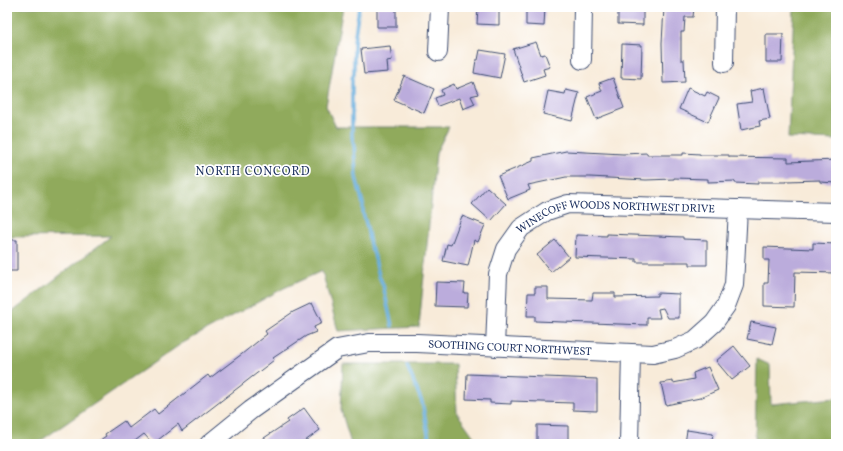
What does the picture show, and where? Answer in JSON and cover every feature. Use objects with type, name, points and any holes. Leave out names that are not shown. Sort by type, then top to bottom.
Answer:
[{"type":"street","points":[[438,52],[440,7]]},
{"type":"street","points":[[582,60],[583,7]]},
{"type":"street","points":[[724,63],[725,7]]},
{"type":"street","name":"WINECOFF WOODS NORTHWEST DRIVE","points":[[495,347],[498,274],[506,249],[521,228],[547,211],[568,204],[836,212]]},
{"type":"street","name":"SOOTHING COURT NORTHWEST","points":[[209,444],[251,410],[337,349],[369,343],[417,343],[652,354],[675,349],[695,340],[718,318],[726,306],[734,285],[738,209]]},
{"type":"street","points":[[629,443],[631,353]]},
{"type":"green space","points":[[7,7],[343,7],[326,106],[336,127],[449,127],[436,153],[419,327],[338,331],[322,271],[284,288],[181,344],[36,444],[7,444],[7,316],[111,236],[7,237]]},
{"type":"green space","points":[[794,7],[836,7],[836,30],[832,65],[836,65],[836,140],[788,138]]},
{"type":"green space","points":[[757,359],[770,365],[771,404],[836,398],[836,444],[755,444]]},
{"type":"green space","points":[[343,364],[455,364],[457,413],[479,444],[351,444],[341,410]]},
{"type":"building","points":[[377,7],[396,7],[396,27],[377,27]]},
{"type":"building","points":[[478,7],[499,7],[499,25],[477,24]]},
{"type":"building","points":[[526,7],[545,7],[544,26],[526,25]]},
{"type":"building","points":[[618,7],[643,7],[643,25],[618,24]]},
{"type":"building","points":[[664,7],[694,7],[693,17],[685,17],[684,32],[681,32],[681,60],[684,60],[685,82],[663,83],[662,43]]},
{"type":"building","points":[[766,34],[783,34],[782,62],[766,62]]},
{"type":"building","points":[[536,42],[541,55],[545,54],[550,67],[543,69],[545,75],[524,82],[513,49]]},
{"type":"building","points":[[622,44],[642,45],[641,79],[621,78]]},
{"type":"building","points":[[390,46],[392,60],[387,61],[388,72],[364,74],[361,49]]},
{"type":"building","points":[[480,50],[505,54],[500,78],[474,73],[476,60],[478,60]]},
{"type":"building","points":[[404,76],[434,89],[424,113],[394,100]]},
{"type":"building","points":[[613,78],[624,108],[596,119],[587,97],[602,91],[599,83]]},
{"type":"building","points":[[473,82],[478,94],[471,96],[475,104],[463,109],[459,98],[438,106],[435,98],[443,95],[441,90],[454,84],[456,89]]},
{"type":"building","points":[[688,88],[705,96],[707,92],[719,98],[708,122],[679,109]]},
{"type":"building","points":[[764,88],[770,119],[759,121],[760,126],[741,130],[737,104],[752,102],[750,91]]},
{"type":"building","points":[[566,90],[579,93],[572,121],[543,114],[548,91],[565,94]]},
{"type":"building","points":[[566,151],[623,154],[647,153],[647,155],[683,155],[683,153],[700,155],[729,155],[729,157],[788,158],[788,162],[836,160],[836,183],[820,182],[820,180],[758,182],[758,184],[735,183],[735,181],[708,182],[708,179],[674,178],[646,180],[566,177],[528,185],[530,190],[508,199],[498,176],[533,161],[533,158]]},
{"type":"building","points":[[487,187],[506,204],[491,221],[472,204]]},
{"type":"building","points":[[462,216],[485,225],[478,242],[474,240],[468,266],[443,261],[447,244],[451,245]]},
{"type":"building","points":[[607,234],[683,237],[683,239],[707,240],[707,265],[690,265],[690,262],[636,262],[636,259],[575,257],[576,235],[607,236]]},
{"type":"building","points":[[7,240],[17,240],[17,271],[7,271]]},
{"type":"building","points":[[555,240],[569,257],[551,272],[537,255]]},
{"type":"building","points":[[813,243],[836,244],[836,273],[795,272],[794,307],[764,306],[764,283],[768,283],[769,260],[764,260],[764,247],[813,249]]},
{"type":"building","points":[[436,282],[465,283],[464,293],[468,293],[467,307],[435,306]]},
{"type":"building","points":[[535,287],[548,287],[548,299],[592,300],[593,293],[615,293],[615,297],[657,296],[657,293],[679,294],[679,318],[668,318],[663,308],[658,309],[660,318],[647,318],[647,325],[535,321],[535,316],[527,316],[528,293],[535,293]]},
{"type":"building","points":[[312,303],[322,323],[314,327],[316,332],[306,336],[273,358],[274,360],[182,431],[178,424],[153,444],[144,434],[131,444],[94,444],[106,436],[105,434],[124,421],[129,428],[154,409],[158,414],[208,375],[210,378],[242,354],[267,334],[265,331],[293,312]]},
{"type":"building","points":[[751,322],[776,327],[772,344],[747,339]]},
{"type":"building","points":[[734,346],[750,366],[732,380],[716,361]]},
{"type":"building","points":[[708,367],[718,390],[700,398],[666,405],[661,383],[673,381],[673,383],[694,379],[693,373]]},
{"type":"building","points":[[467,374],[597,379],[597,411],[573,410],[573,403],[511,401],[511,404],[490,403],[490,400],[466,399]]},
{"type":"building","points":[[304,408],[320,430],[301,444],[255,444],[288,422],[287,420]]},
{"type":"building","points":[[537,425],[568,426],[568,444],[537,444]]},
{"type":"building","points":[[687,430],[713,434],[711,444],[685,444]]},
{"type":"waterway","points":[[359,7],[354,42],[354,74],[352,78],[352,137],[356,177],[363,204],[363,213],[370,245],[383,285],[392,326]]},
{"type":"waterway","points":[[407,366],[422,402],[430,444]]},
{"type":"district","name":"NORTH CONCORD","points":[[253,171]]}]
